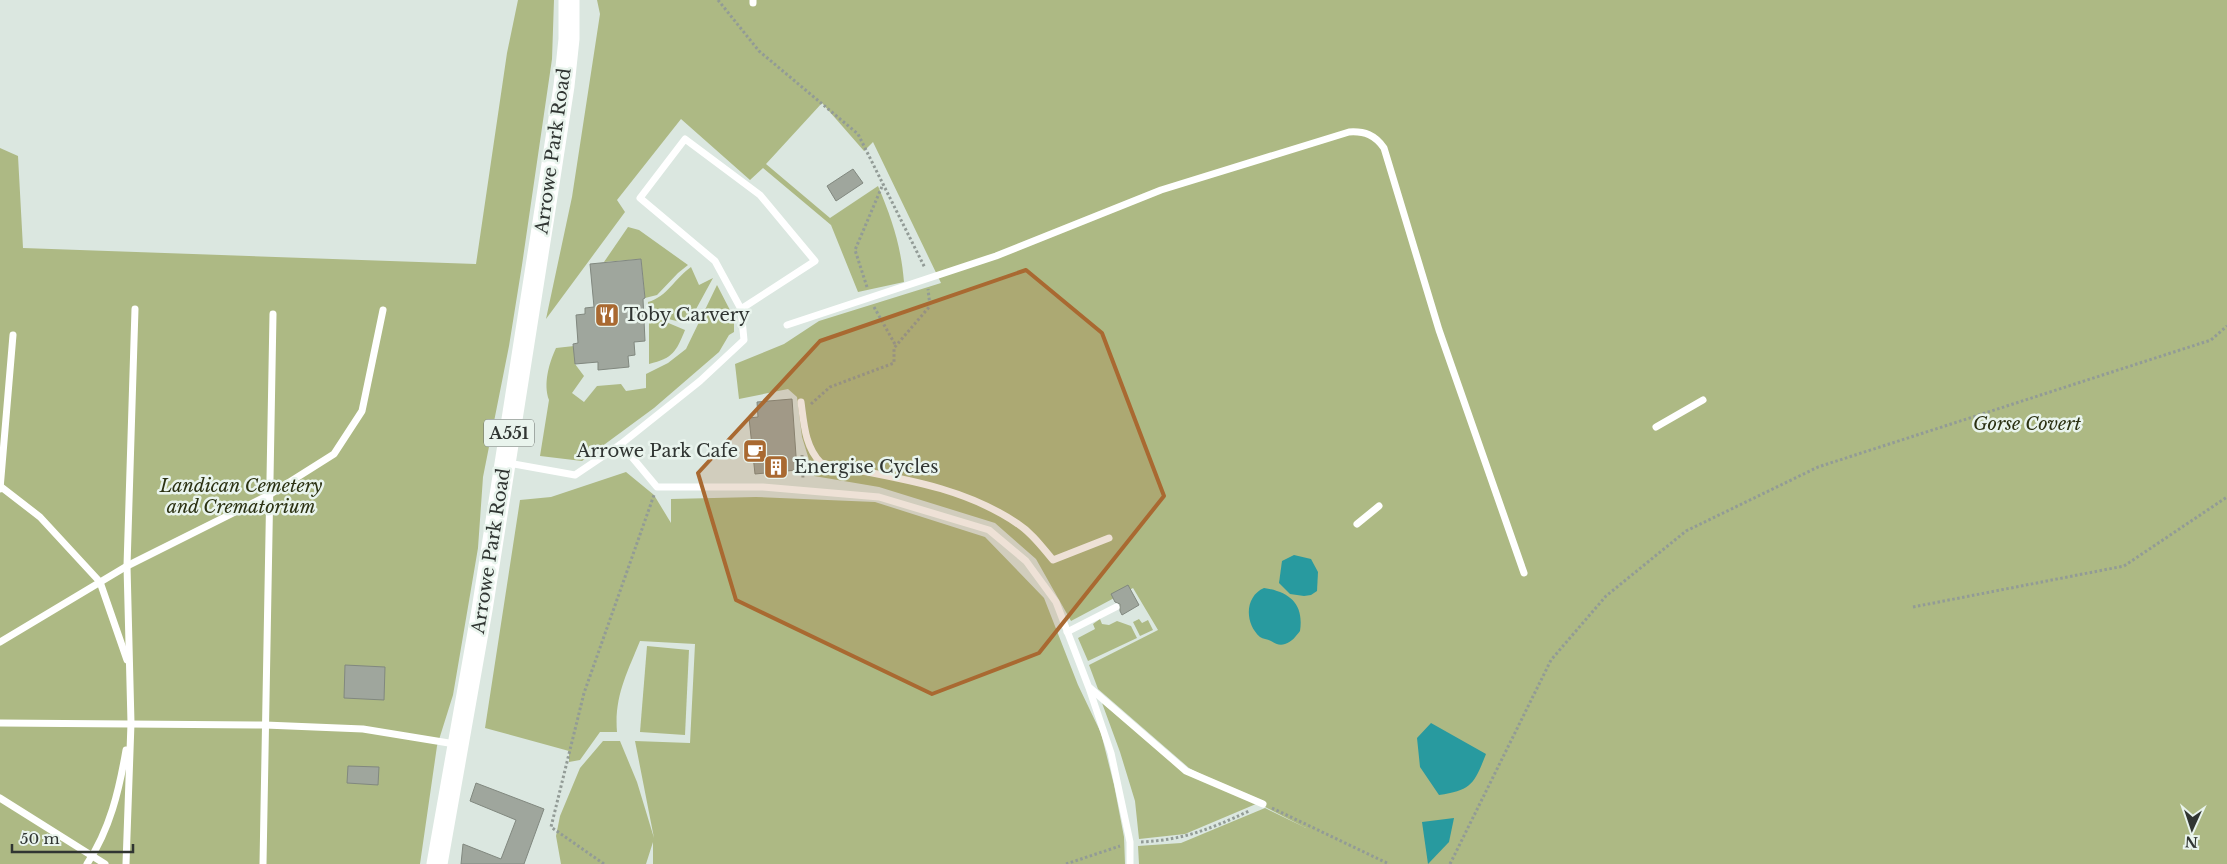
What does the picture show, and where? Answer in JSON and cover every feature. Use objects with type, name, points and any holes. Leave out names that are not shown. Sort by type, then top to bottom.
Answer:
[{"type":"main road","name":"Arrowe Park Road","points":[[437,864],[479,628],[564,86],[569,39],[569,0]]},
{"type":"lane","points":[[786,325],[996,256],[1161,190],[1349,132],[1360,131],[1371,135],[1384,148],[1439,330],[1524,574]]},
{"type":"lane","points":[[505,463],[575,475],[621,444],[700,381],[744,340],[741,309],[715,261],[640,198],[685,139],[760,195],[815,262],[741,309]]},
{"type":"lane","points":[[126,864],[131,723],[127,566],[135,309]]},
{"type":"lane","points":[[0,642],[127,566],[269,495],[334,454],[362,411],[383,310]]},
{"type":"lane","points":[[263,864],[272,314]]},
{"type":"lane","points":[[13,335],[0,487],[40,517],[100,582],[109,613],[126,656],[131,723],[121,780],[108,828],[87,864]]},
{"type":"lane","points":[[1656,428],[1703,400]]},
{"type":"lane","points":[[801,402],[807,441],[813,455],[821,463],[902,479],[980,503],[1019,524],[1053,560],[1110,538]]},
{"type":"lane","points":[[621,444],[657,487],[763,487],[879,497],[989,530],[1026,561],[1056,602],[1089,688],[1111,753],[1130,842],[1130,864]]},
{"type":"lane","points":[[1357,524],[1379,506]]},
{"type":"lane","points":[[1067,632],[1116,607]]},
{"type":"lane","points":[[1089,688],[1186,771],[1263,804]]},
{"type":"lane","points":[[0,723],[265,724],[363,729],[458,744]]},
{"type":"lane","points":[[0,798],[105,864]]},
{"type":"path","points":[[718,0],[758,51],[858,134],[924,264],[930,306],[894,348],[894,362],[830,387],[803,412]]},
{"type":"path","points":[[883,184],[855,250],[870,298],[896,346]]},
{"type":"path","points":[[1450,864],[1551,660],[1606,596],[1686,531],[1818,467],[2211,340],[2227,326]]},
{"type":"path","points":[[802,454],[804,491]]},
{"type":"path","points":[[604,864],[551,827],[584,694],[657,487]]},
{"type":"path","points":[[1913,607],[2124,566],[2227,497]]},
{"type":"path","points":[[1066,864],[1130,842],[1163,841],[1190,836],[1263,804],[1389,864]]},
{"type":"highlighted area","points":[[1026,270],[1102,333],[1164,496],[1039,653],[932,694],[736,600],[698,473],[820,341]]},
{"type":"green space","name":"Landican Cemetery and Crematorium","points":[[518,0],[554,0],[552,59],[509,346],[483,477],[478,548],[453,695],[437,746],[420,864],[0,864],[0,148],[18,156],[23,248],[476,264],[507,53]]},
{"type":"green space","name":"Gorse Covert","points":[[597,0],[2227,0],[2227,864],[1139,864],[1138,846],[1181,843],[1265,808],[1306,828],[1189,768],[1098,689],[1089,665],[1158,630],[1133,588],[1071,621],[1036,559],[995,523],[879,487],[814,476],[802,437],[797,397],[788,389],[739,399],[735,364],[784,344],[819,321],[941,283],[873,142],[864,151],[822,103],[766,164],[830,218],[878,186],[895,233],[901,256],[904,282],[858,292],[831,225],[763,168],[750,180],[681,119],[617,200],[625,212],[546,319],[572,197],[600,14]]},
{"type":"green space","points":[[628,227],[639,230],[688,265],[657,295],[645,298],[641,259],[604,262]]},
{"type":"green space","points":[[691,267],[699,285],[713,278],[695,311],[684,323],[653,315],[648,311],[648,302],[655,300],[666,292]]},
{"type":"green space","points":[[717,285],[732,314],[734,323],[734,332],[729,335],[719,352],[654,408],[582,461],[540,456],[549,400],[547,394],[548,374],[556,348],[574,346],[575,364],[584,376],[572,393],[584,402],[597,386],[621,384],[626,391],[646,388],[646,374],[668,363],[686,349]]},
{"type":"green space","points":[[649,318],[659,319],[685,330],[673,353],[649,364]]},
{"type":"green space","points":[[626,472],[654,495],[671,523],[671,499],[756,497],[875,502],[985,537],[1044,598],[1078,685],[1101,733],[1124,837],[1125,864],[653,864],[653,842],[646,864],[561,864],[556,836],[560,816],[580,768],[603,741],[620,741],[637,782],[654,838],[635,741],[690,743],[695,644],[640,641],[622,685],[618,708],[617,732],[600,732],[580,760],[569,762],[569,751],[485,728],[520,500],[551,497]]},
{"type":"green space","points":[[1100,619],[1102,624],[1109,625],[1117,621],[1131,626],[1137,638],[1088,661],[1078,638],[1095,629],[1093,624]]},
{"type":"green space","points":[[1139,619],[1142,623],[1148,620],[1153,630],[1140,636],[1133,622]]},
{"type":"green space","points":[[647,646],[689,650],[685,735],[640,732]]},
{"type":"green space","points":[[1102,703],[1185,772],[1256,804],[1185,834],[1139,839],[1135,801]]},
{"type":"water","points":[[1294,555],[1311,559],[1318,572],[1317,591],[1311,595],[1290,594],[1279,583],[1282,561]]},
{"type":"water","points":[[1264,588],[1288,596],[1300,613],[1300,631],[1294,639],[1283,645],[1261,638],[1251,625],[1249,617],[1250,603],[1253,597]]},
{"type":"water","points":[[1431,723],[1486,754],[1475,779],[1459,791],[1439,795],[1420,767],[1417,738]]},
{"type":"water","points":[[1454,818],[1449,842],[1428,864],[1422,822]]},
{"type":"building","points":[[853,169],[863,183],[836,201],[827,186]]},
{"type":"building","name":"Toby Carvery","points":[[641,259],[645,298],[643,299],[645,341],[634,342],[635,355],[628,356],[629,367],[598,370],[598,362],[575,364],[573,344],[578,343],[576,315],[585,314],[585,308],[594,307],[590,264]]},
{"type":"building","points":[[792,399],[797,470],[755,474],[749,418],[758,417],[757,402]]},
{"type":"building","points":[[1128,585],[1139,605],[1122,615],[1120,604],[1115,602],[1111,594]]},
{"type":"building","points":[[345,665],[385,667],[384,700],[344,698]]},
{"type":"building","points":[[348,766],[379,767],[378,785],[347,783]]},
{"type":"building","points":[[476,783],[544,809],[524,864],[461,864],[463,844],[501,859],[516,820],[470,801]]},
{"type":"place","name":"Toby Carvery","points":[[607,315]]},
{"type":"place","name":"Arrowe Park Cafe","points":[[755,451]]},
{"type":"place","name":"Energise Cycles","points":[[776,467]]}]
